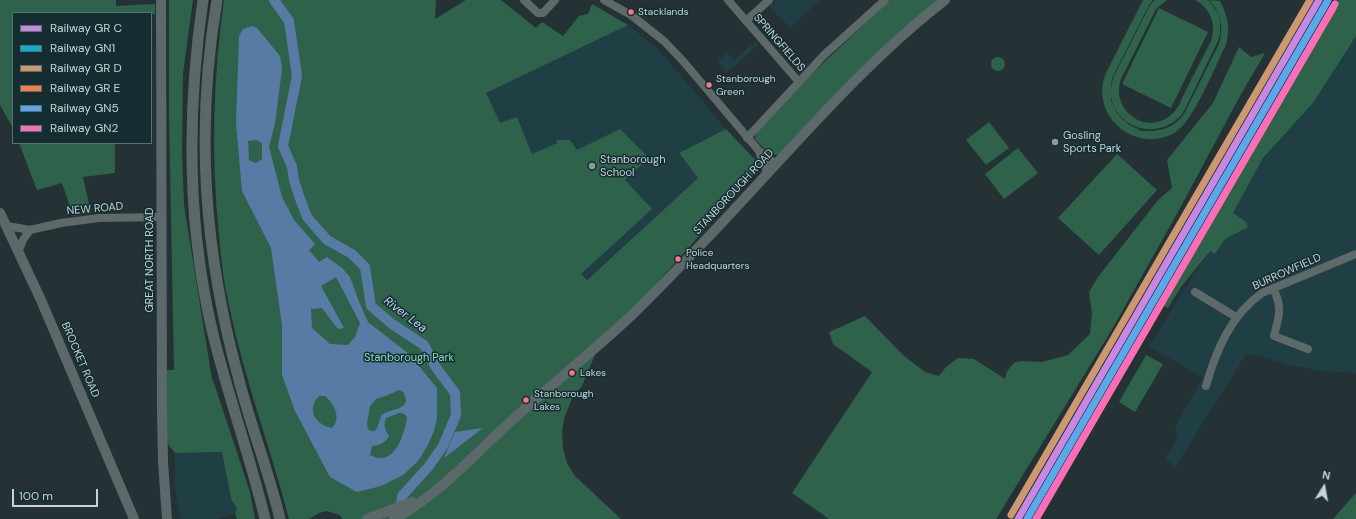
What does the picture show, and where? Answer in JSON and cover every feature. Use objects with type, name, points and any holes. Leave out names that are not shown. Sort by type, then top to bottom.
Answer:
[{"type":"highway","points":[[203,0],[195,65],[192,123],[192,176],[198,252],[205,296],[219,357],[255,478],[265,519]]},
{"type":"highway","points":[[217,0],[209,56],[205,162],[210,233],[215,276],[239,381],[280,519]]},
{"type":"main road","name":"GREAT NORTH ROAD","points":[[162,0],[162,462],[167,519]]},
{"type":"main road","name":"STANBOROUGH ROAD","points":[[409,507],[431,494],[519,413],[587,356],[633,314],[716,230],[852,83],[903,35],[945,0]]},
{"type":"main road","name":"BROCKET ROAD","points":[[0,213],[19,250],[63,349],[104,451],[134,519]]},
{"type":"main road","points":[[367,519],[409,507]]},
{"type":"main road","points":[[394,519],[409,507]]},
{"type":"street","points":[[524,0],[538,13],[540,13],[543,12],[555,0]]},
{"type":"street","points":[[604,0],[631,15],[664,42],[683,61],[747,138],[759,151],[776,164]]},
{"type":"street","name":"SPRINGFIELDS","points":[[728,0],[799,82]]},
{"type":"street","points":[[746,21],[769,0]]},
{"type":"street","points":[[747,138],[824,55],[885,0]]},
{"type":"street","points":[[759,151],[765,164],[767,174]]},
{"type":"street","name":"NEW ROAD","points":[[7,226],[30,230],[61,223],[99,218],[162,217]]},
{"type":"street","points":[[19,250],[30,230]]},
{"type":"street","name":"BURROWFIELD","points":[[1206,386],[1212,365],[1236,317],[1254,299],[1273,288],[1356,254]]},
{"type":"street","points":[[1273,288],[1280,310],[1274,336],[1308,349]]},
{"type":"street","points":[[1195,292],[1236,317]]},
{"type":"shaded area","points":[[776,0],[820,0],[790,28],[769,6]]},
{"type":"shaded area","name":"Stanborough School","points":[[628,25],[659,50],[726,129],[679,153],[698,178],[567,297],[466,102]]},
{"type":"shaded area","points":[[1356,36],[1356,373],[1321,371],[1290,365],[1247,353],[1175,467],[1165,459],[1177,438],[1175,427],[1203,378],[1149,346],[1233,213],[1263,158],[1313,103]]},
{"type":"shaded area","points":[[756,41],[759,44],[727,73],[717,61],[727,53],[734,60]]},
{"type":"shaded area","points":[[222,452],[231,499],[237,508],[235,513],[218,519],[180,519],[175,490],[175,453]]},
{"type":"green space","points":[[0,0],[116,0],[116,6],[155,4],[155,14],[152,14],[152,12],[12,12],[12,126],[0,105]]},
{"type":"green space","points":[[169,0],[193,0],[183,73],[182,152],[184,205],[212,379],[250,492],[255,519],[237,519],[235,513],[237,508],[231,499],[222,452],[175,453],[169,446],[166,434],[167,370],[174,370],[169,116]]},
{"type":"green space","name":"Stanborough Park","points":[[224,0],[436,0],[435,19],[466,0],[501,0],[536,28],[542,22],[563,36],[579,16],[588,14],[592,4],[628,25],[486,93],[500,123],[517,117],[532,154],[557,143],[557,140],[570,140],[577,150],[620,129],[649,158],[625,180],[652,209],[581,274],[587,280],[698,178],[679,153],[726,129],[761,166],[634,309],[602,338],[582,386],[572,398],[564,419],[562,432],[563,448],[567,463],[575,476],[621,519],[342,519],[340,515],[327,511],[319,513],[309,519],[289,519],[243,363],[226,291],[222,263],[216,205],[214,117],[217,59]]},
{"type":"green space","points":[[890,0],[937,0],[778,155],[769,154],[755,139],[756,133],[800,85]]},
{"type":"green space","points":[[1143,0],[1153,0],[1149,5],[1113,76],[1111,84],[1111,100],[1116,112],[1131,126],[1142,131],[1164,129],[1173,125],[1184,114],[1219,44],[1221,27],[1219,15],[1209,0],[1220,1],[1228,23],[1228,35],[1225,47],[1197,104],[1184,125],[1177,131],[1162,138],[1147,139],[1133,135],[1120,128],[1110,117],[1104,104],[1102,89],[1106,73]]},
{"type":"green space","points":[[1155,0],[1167,0],[1156,9],[1121,79],[1119,91],[1121,101],[1126,110],[1133,117],[1152,123],[1162,120],[1177,109],[1213,35],[1213,23],[1211,17],[1205,7],[1195,0],[1208,0],[1213,6],[1218,14],[1220,22],[1220,35],[1183,113],[1171,124],[1158,129],[1144,129],[1131,124],[1121,117],[1114,105],[1111,92],[1114,76],[1150,5]]},
{"type":"green space","points":[[1335,0],[1356,0],[1356,36],[1313,103],[1263,158],[1233,213],[1246,222],[1248,227],[1225,239],[1215,254],[1210,251],[1181,287],[1168,308],[1160,304]]},
{"type":"green space","points":[[1159,8],[1208,32],[1171,108],[1122,84]]},
{"type":"green space","points":[[1239,47],[1251,57],[1265,53],[1111,331],[996,519],[829,519],[792,493],[872,372],[833,344],[829,332],[865,316],[904,356],[925,372],[939,376],[946,367],[958,358],[974,359],[1005,379],[1007,371],[1014,363],[1022,361],[1042,362],[1068,355],[1090,334],[1092,313],[1089,292],[1098,277],[1158,200],[1172,188],[1167,160],[1213,103]]},
{"type":"green space","points":[[998,57],[1003,59],[1005,64],[1003,69],[998,71],[993,69],[991,64],[993,59]]},
{"type":"green space","points":[[989,122],[1009,148],[986,165],[966,140]]},
{"type":"green space","points":[[19,144],[115,144],[115,173],[83,177],[91,213],[73,216],[62,183],[37,190]]},
{"type":"green space","points":[[1018,148],[1038,173],[1004,199],[985,174]]},
{"type":"green space","points":[[1117,154],[1157,190],[1099,255],[1058,218]]},
{"type":"green space","points":[[1146,355],[1163,364],[1135,412],[1119,402]]},
{"type":"green space","points":[[1356,493],[1356,519],[1333,519]]},
{"type":"water","points":[[252,26],[257,28],[280,56],[282,69],[275,123],[269,147],[282,197],[294,220],[315,244],[309,250],[319,262],[327,257],[342,268],[350,277],[368,322],[409,354],[437,388],[437,418],[434,431],[428,445],[418,461],[403,475],[381,486],[357,492],[330,477],[295,411],[282,375],[282,325],[271,248],[242,191],[236,123],[239,36],[243,29]],"holes":[[[256,140],[262,143],[262,159],[256,163],[249,160],[248,141]],[[336,277],[360,323],[355,337],[348,345],[330,344],[312,328],[311,309],[322,308],[338,329],[344,328],[321,286]],[[399,390],[401,391],[405,396],[405,404],[402,407],[383,414],[380,418],[377,429],[375,431],[371,431],[368,429],[367,424],[370,406],[376,399]],[[319,396],[325,396],[328,399],[334,407],[337,416],[335,424],[332,428],[321,424],[317,420],[314,416],[313,406]],[[399,413],[404,414],[407,418],[403,433],[396,448],[391,454],[378,458],[370,455],[372,446],[382,443],[389,436],[386,431],[386,418]]]},
{"type":"water","points":[[483,428],[444,458],[455,432]]},
{"type":"waterway","name":"River Lea","points":[[274,0],[289,21],[297,76],[283,146],[292,167],[294,180],[307,217],[327,240],[352,254],[365,267],[371,306],[392,324],[424,345],[435,366],[455,393],[456,415],[443,446],[429,466],[402,496],[400,513]]},
{"type":"transit line","points":[[1011,515],[1310,0]]},
{"type":"transit line","points":[[1018,519],[1319,0]]},
{"type":"transit line","points":[[1036,519],[1333,8]]},
{"type":"rail line","name":"GN5","points":[[1027,519],[1328,0]]},
{"type":"rail line","name":"GN1","points":[[1027,519],[1326,4]]},
{"type":"rail line","name":"GN2","points":[[1036,519],[1335,4]]},
{"type":"place","name":"Stacklands","points":[[631,12]]},
{"type":"place","name":"Stanborough Green","points":[[709,85]]},
{"type":"place","name":"Gosling Sports Park","points":[[1055,142]]},
{"type":"place","name":"Stanborough School","points":[[592,166]]},
{"type":"place","name":"Police Headquarters","points":[[678,259]]},
{"type":"place","name":"Lakes","points":[[572,373]]},
{"type":"place","name":"Stanborough Lakes","points":[[526,400]]}]
